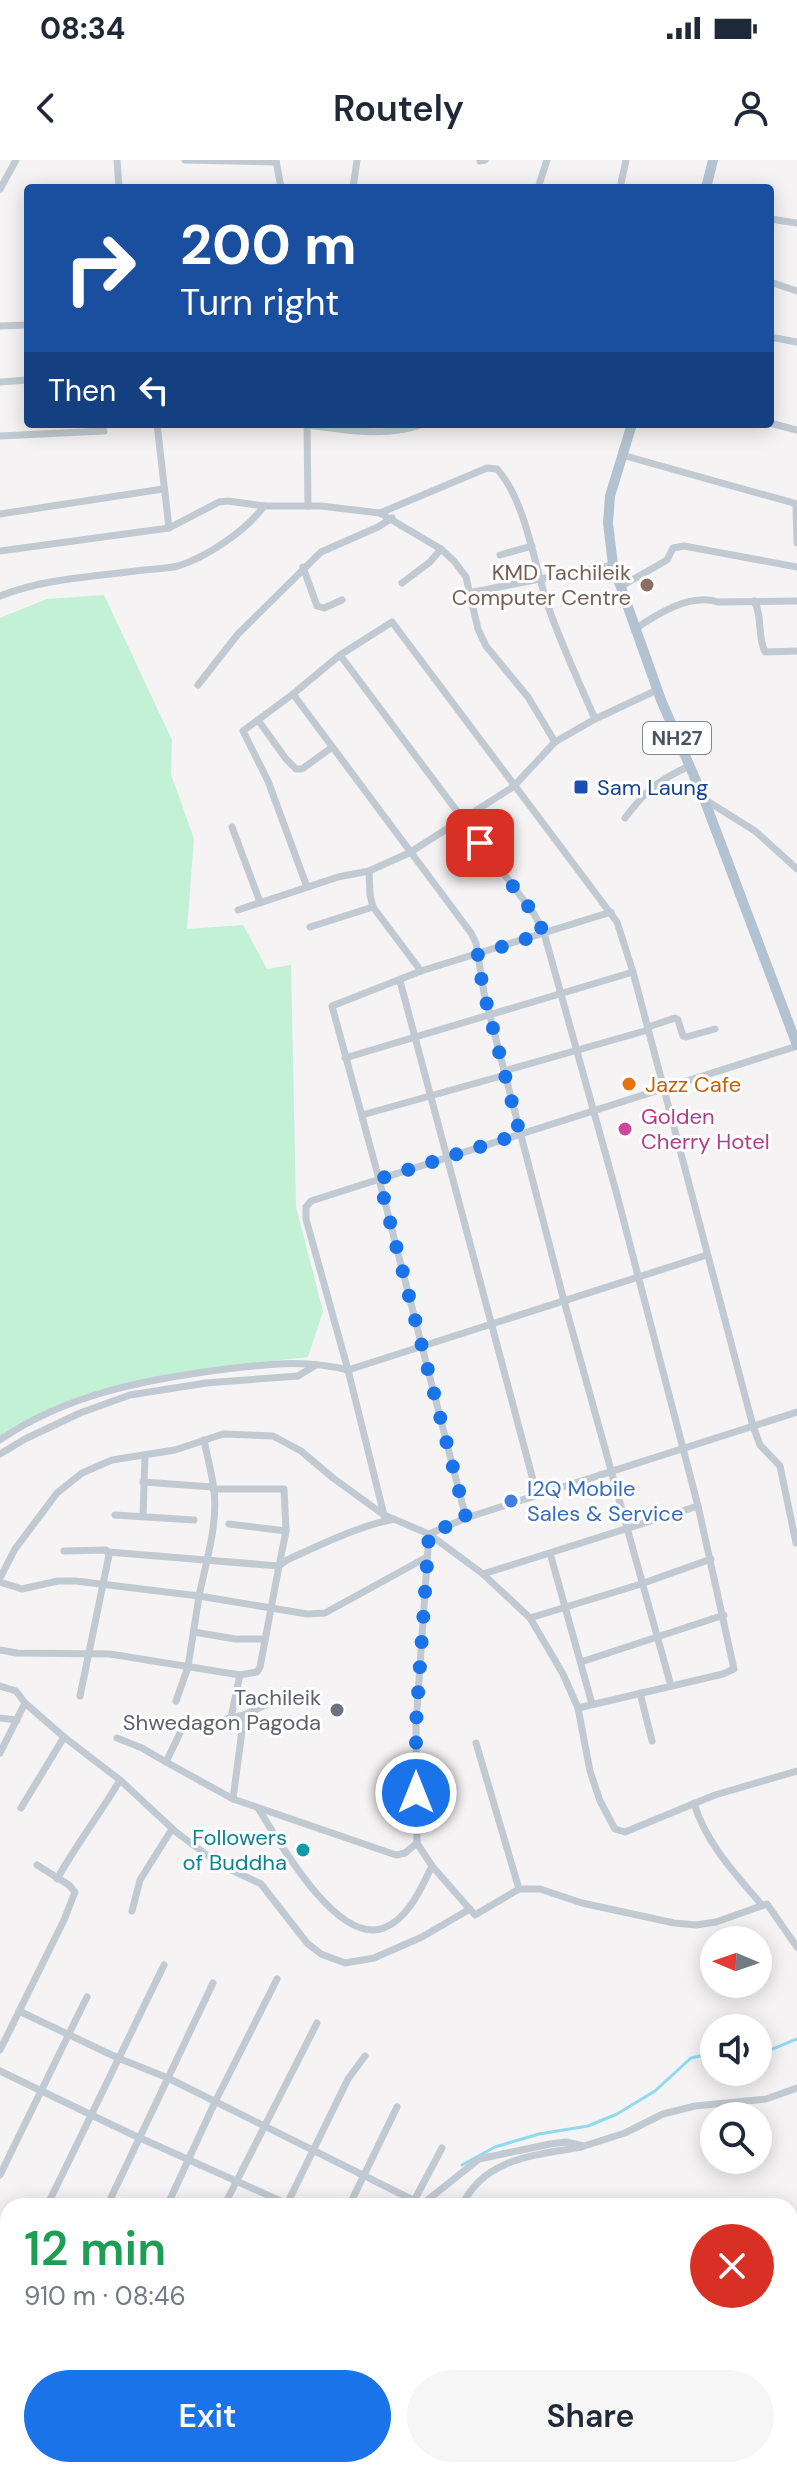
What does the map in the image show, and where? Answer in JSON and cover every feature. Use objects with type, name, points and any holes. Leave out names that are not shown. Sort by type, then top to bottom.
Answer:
[{"type":"main road","points":[[707,184],[713,160]]},
{"type":"main road","name":"NH27","points":[[631,428],[610,496],[608,523],[613,565],[657,690],[704,799],[797,1046]]},
{"type":"street","points":[[0,189],[16,160]]},
{"type":"street","points":[[117,160],[119,184]]},
{"type":"street","points":[[185,160],[276,161],[280,184]]},
{"type":"street","points":[[354,184],[357,160]]},
{"type":"street","points":[[621,184],[626,160]]},
{"type":"street","points":[[539,184],[544,161]]},
{"type":"street","points":[[0,166],[10,169]]},
{"type":"street","points":[[774,220],[797,223]]},
{"type":"street","points":[[774,283],[797,291]]},
{"type":"street","points":[[0,326],[24,325]]},
{"type":"street","points":[[774,338],[797,342]]},
{"type":"street","points":[[0,382],[24,380]]},
{"type":"street","points":[[774,424],[797,430]]},
{"type":"street","points":[[157,428],[169,528]]},
{"type":"street","points":[[307,428],[308,506]]},
{"type":"street","points":[[329,428],[392,432],[413,428]]},
{"type":"street","points":[[0,436],[104,431]]},
{"type":"street","points":[[622,455],[796,504],[797,543]]},
{"type":"street","points":[[380,513],[487,468],[497,469],[514,499],[532,546],[547,605],[595,719]]},
{"type":"street","points":[[0,514],[163,489]]},
{"type":"street","points":[[0,551],[169,528],[219,502],[228,501],[380,513],[441,549],[454,561],[466,577],[478,629],[486,646],[528,697],[555,742]]},
{"type":"street","points":[[0,596],[25,586],[178,566],[233,535],[255,519],[264,506]]},
{"type":"street","points":[[198,685],[238,634],[303,567],[321,552],[392,518]]},
{"type":"street","points":[[500,555],[532,546]]},
{"type":"street","points":[[620,587],[667,560],[673,548],[684,546],[797,567]]},
{"type":"street","points":[[402,583],[430,562],[441,549]]},
{"type":"street","points":[[468,593],[613,565]]},
{"type":"street","points":[[303,567],[317,606],[324,608],[342,600]]},
{"type":"street","points":[[635,629],[669,609],[707,599],[718,602],[797,601]]},
{"type":"street","points":[[754,601],[759,610],[765,652],[797,651]]},
{"type":"street","points":[[307,887],[268,781],[243,731],[340,655],[394,623],[513,787],[611,912],[633,972],[753,1426],[760,1445],[780,1466],[796,1543]]},
{"type":"street","points":[[340,655],[534,914],[544,933],[698,1506],[724,1615],[734,1669],[578,1708]]},
{"type":"street","points":[[238,910],[348,874],[369,871],[409,853],[513,787],[555,742],[657,690]]},
{"type":"street","points":[[293,694],[476,943],[490,1016],[520,1134],[671,1686]]},
{"type":"street","points":[[258,720],[296,769],[302,769],[331,748]]},
{"type":"street","points":[[625,818],[643,793],[689,766]]},
{"type":"street","points":[[704,799],[755,831],[797,869]]},
{"type":"street","points":[[232,827],[260,902]]},
{"type":"street","points":[[369,871],[373,907],[421,971]]},
{"type":"street","points":[[310,927],[373,907]]},
{"type":"street","points":[[466,1518],[332,1006],[421,971],[611,912]]},
{"type":"street","points":[[345,1058],[633,972]]},
{"type":"street","points":[[400,981],[537,1495]]},
{"type":"street","points":[[362,1115],[675,1018],[686,1037],[715,1029]]},
{"type":"street","points":[[384,1515],[306,1219],[306,1207],[311,1201],[797,1046]]},
{"type":"street","points":[[0,1440],[17,1428],[75,1402],[127,1385],[172,1376],[297,1361],[348,1370],[707,1255]]},
{"type":"street","points":[[0,1454],[80,1413],[130,1395],[181,1386],[298,1376],[316,1365]]},
{"type":"street","points":[[429,1534],[466,1518],[797,1412]]},
{"type":"street","points":[[427,1557],[325,1613],[307,1614],[103,1583],[58,1581],[22,1589],[0,1580],[15,1549],[57,1493],[82,1473],[112,1460],[175,1450],[223,1434],[273,1436],[301,1451],[384,1515],[429,1534],[483,1574],[530,1618],[563,1674],[578,1708],[590,1771],[600,1801],[615,1829],[625,1832],[694,1803],[797,1771]]},
{"type":"street","points":[[176,1701],[188,1667],[210,1547],[213,1488],[204,1440]]},
{"type":"street","points":[[143,1515],[145,1455]]},
{"type":"street","points":[[0,1650],[110,1654],[240,1675],[259,1670],[286,1531],[284,1489],[213,1488],[143,1482]]},
{"type":"street","points":[[483,1574],[698,1506]]},
{"type":"street","points":[[115,1515],[194,1520]]},
{"type":"street","points":[[64,1551],[106,1550],[279,1566],[343,1535],[395,1519]]},
{"type":"street","points":[[229,1524],[286,1531]]},
{"type":"street","points":[[429,1534],[416,1724],[417,1843],[432,1866],[475,1915],[519,1889],[540,1889],[582,1903],[696,1925],[716,1922],[767,1904],[797,1947]]},
{"type":"street","points":[[80,1696],[108,1552]]},
{"type":"street","points":[[550,1553],[592,1704]]},
{"type":"street","points":[[530,1618],[711,1559]]},
{"type":"street","points":[[581,1662],[724,1615]]},
{"type":"street","points":[[194,1632],[235,1639],[264,1639]]},
{"type":"street","points":[[231,1717],[240,1675]]},
{"type":"street","points":[[0,1686],[12,1688],[25,1703],[120,1780],[172,1829],[219,1864],[261,1884],[307,1943],[321,1954],[345,1963],[374,1958],[470,1909]]},
{"type":"street","points":[[640,1693],[652,1741]]},
{"type":"street","points":[[166,1762],[182,1729],[244,1715],[285,1696]]},
{"type":"street","points":[[0,1753],[25,1703]]},
{"type":"street","points":[[233,1799],[244,1715]]},
{"type":"street","points":[[0,1718],[17,1720]]},
{"type":"street","points":[[21,1808],[64,1737]]},
{"type":"street","points":[[117,1738],[142,1748],[233,1799],[258,1808],[396,1855],[405,1853],[417,1843]]},
{"type":"street","points":[[476,1743],[519,1889]]},
{"type":"street","points":[[57,1879],[120,1780]]},
{"type":"street","points":[[694,1803],[711,1839],[735,1874],[762,1905]]},
{"type":"street","points":[[258,1808],[296,1869],[323,1902],[347,1921],[369,1930],[383,1928],[398,1919],[418,1896],[432,1866]]},
{"type":"street","points":[[132,1911],[140,1880],[172,1829]]},
{"type":"street","points":[[0,2050],[75,1892],[37,1865]]},
{"type":"street","points":[[51,2198],[164,1965]]},
{"type":"street","points":[[171,2198],[277,1979]]},
{"type":"street","points":[[111,2198],[213,1983]]},
{"type":"street","points":[[0,2175],[87,1997]]},
{"type":"street","points":[[19,2011],[168,2078],[409,2198]]},
{"type":"street","points":[[228,2198],[317,2023]]},
{"type":"street","points":[[291,2198],[348,2079],[365,2056]]},
{"type":"street","points":[[0,2071],[273,2198]]},
{"type":"street","points":[[466,2198],[469,2190],[486,2174],[511,2161],[584,2146],[625,2133],[663,2114],[695,2106],[766,2099],[797,2088]]},
{"type":"street","points":[[353,2198],[397,2107]]},
{"type":"street","points":[[426,2198],[479,2159],[566,2142],[584,2146]]},
{"type":"street","points":[[421,2198],[442,2148]]},
{"type":"green space","points":[[104,595],[172,740],[171,774],[194,839],[187,929],[243,925],[267,969],[291,965],[296,1207],[323,1311],[308,1357],[208,1369],[129,1385],[73,1406],[0,1440],[0,618],[47,599]]},
{"type":"waterway","points":[[772,2049],[797,2039]]},
{"type":"waterway","points":[[462,2165],[495,2147],[539,2134],[588,2126],[617,2114],[655,2091],[691,2058],[700,2056]]},
{"type":"place","name":"KMD Tachileik Computer Centre","points":[[647,585]]},
{"type":"place","name":"Sam Laung","points":[[581,787]]},
{"type":"place","name":"Jazz Cafe","points":[[629,1084]]},
{"type":"place","name":"Golden Cherry Hotel","points":[[625,1129]]},
{"type":"place","name":"I2Q Mobile Sales & Service","points":[[511,1501]]},
{"type":"place","name":"Tachileik Shwedagon Pagoda","points":[[337,1710]]},
{"type":"place","name":"Followers of Buddha","points":[[303,1850]]},
{"type":"route","points":[[416,1793],[416,1724],[429,1534],[466,1518],[379,1179],[520,1134],[477,955],[544,933],[534,914],[480,843]]}]
